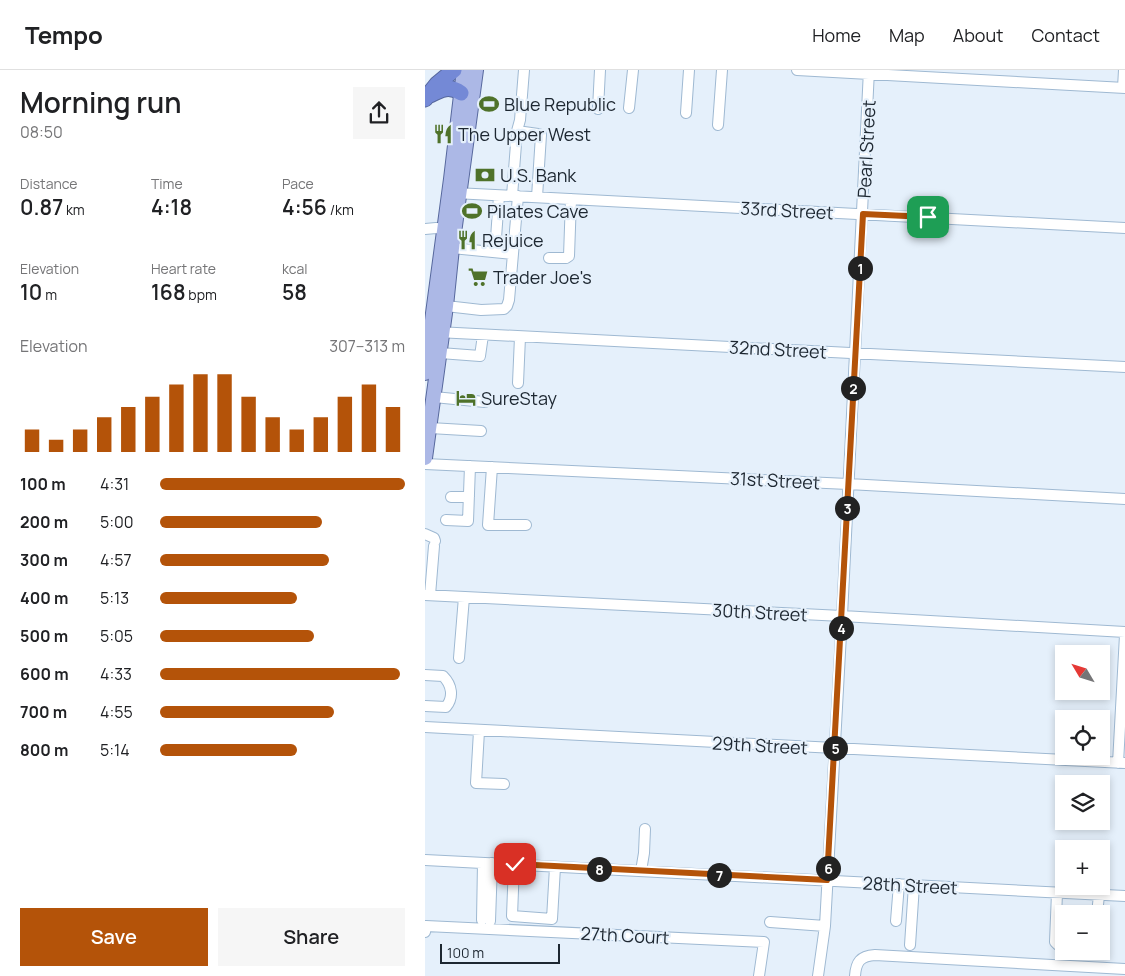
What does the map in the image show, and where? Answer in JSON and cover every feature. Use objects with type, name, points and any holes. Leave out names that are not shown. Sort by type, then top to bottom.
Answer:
[{"type":"highway","points":[[426,98],[437,84],[454,70]]},
{"type":"highway","points":[[426,98],[441,88],[451,88],[461,93]]},
{"type":"main road","points":[[454,193],[463,70]]},
{"type":"main road","points":[[425,458],[440,353],[436,332],[449,229],[476,70]]},
{"type":"main road","points":[[425,373],[436,332],[446,306],[452,248],[449,229]]},
{"type":"street","points":[[446,306],[481,310],[504,309],[509,300],[513,254],[517,131],[520,120],[524,70]]},
{"type":"street","points":[[598,109],[601,70]]},
{"type":"street","points":[[629,108],[633,70]]},
{"type":"street","points":[[686,113],[689,70]]},
{"type":"street","points":[[718,124],[722,70]]},
{"type":"street","points":[[797,70],[869,72],[1124,88],[1124,70]]},
{"type":"street","name":"Pearl Street","points":[[818,976],[825,926],[869,72]]},
{"type":"street","points":[[517,131],[541,135],[537,198]]},
{"type":"street","name":"33rd Street","points":[[454,193],[1125,228]]},
{"type":"street","points":[[495,252],[499,196]]},
{"type":"street","points":[[549,258],[566,258],[569,256],[571,199]]},
{"type":"street","points":[[425,229],[449,229]]},
{"type":"street","points":[[452,248],[513,254]]},
{"type":"street","name":"32nd Street","points":[[436,332],[1125,367]]},
{"type":"street","points":[[440,353],[480,356],[483,335]]},
{"type":"street","points":[[518,383],[520,337]]},
{"type":"street","points":[[434,397],[485,402]]},
{"type":"street","points":[[430,428],[481,431]]},
{"type":"street","name":"31st Street","points":[[425,464],[1125,499]]},
{"type":"street","points":[[446,520],[468,521],[470,466]]},
{"type":"street","points":[[492,467],[489,525],[526,525]]},
{"type":"street","points":[[451,497],[469,496]]},
{"type":"street","points":[[425,534],[434,538],[427,595]]},
{"type":"street","name":"30th Street","points":[[427,595],[842,616],[1125,633]]},
{"type":"street","points":[[459,658],[464,597]]},
{"type":"street","points":[[1122,763],[1125,633]]},
{"type":"street","points":[[425,675],[443,676],[448,680],[452,690],[451,699],[445,708],[425,706]]},
{"type":"street","name":"29th Street","points":[[425,728],[1122,763]]},
{"type":"street","points":[[479,731],[476,783],[504,784]]},
{"type":"street","points":[[641,871],[645,829]]},
{"type":"street","name":"28th Street","points":[[425,860],[1055,893]]},
{"type":"street","points":[[486,921],[487,863]]},
{"type":"street","points":[[515,864],[512,916],[544,919],[552,919],[555,867]]},
{"type":"street","points":[[896,921],[899,884]]},
{"type":"street","points":[[910,945],[913,885]]},
{"type":"street","points":[[1098,905],[1099,895]]},
{"type":"street","name":"28th Street","points":[[1099,895],[1125,896]]},
{"type":"street","points":[[770,922],[825,926]]},
{"type":"street","points":[[425,932],[426,926]]},
{"type":"street","name":"27th Court","points":[[426,926],[765,942],[759,976]]},
{"type":"street","points":[[855,976],[859,960],[866,956],[875,955],[1125,969]]},
{"type":"place","name":"Blue Republic","points":[[489,104]]},
{"type":"place","name":"The Upper West","points":[[443,134]]},
{"type":"place","name":"U.S. Bank","points":[[485,175]]},
{"type":"place","name":"Pilates Cave","points":[[472,211]]},
{"type":"place","name":"Rejuice","points":[[467,240]]},
{"type":"place","name":"Trader Joe's","points":[[478,277]]},
{"type":"place","name":"SureStay","points":[[466,398]]},
{"type":"route","points":[[515,864],[827,880],[863,214],[928,217]]}]
